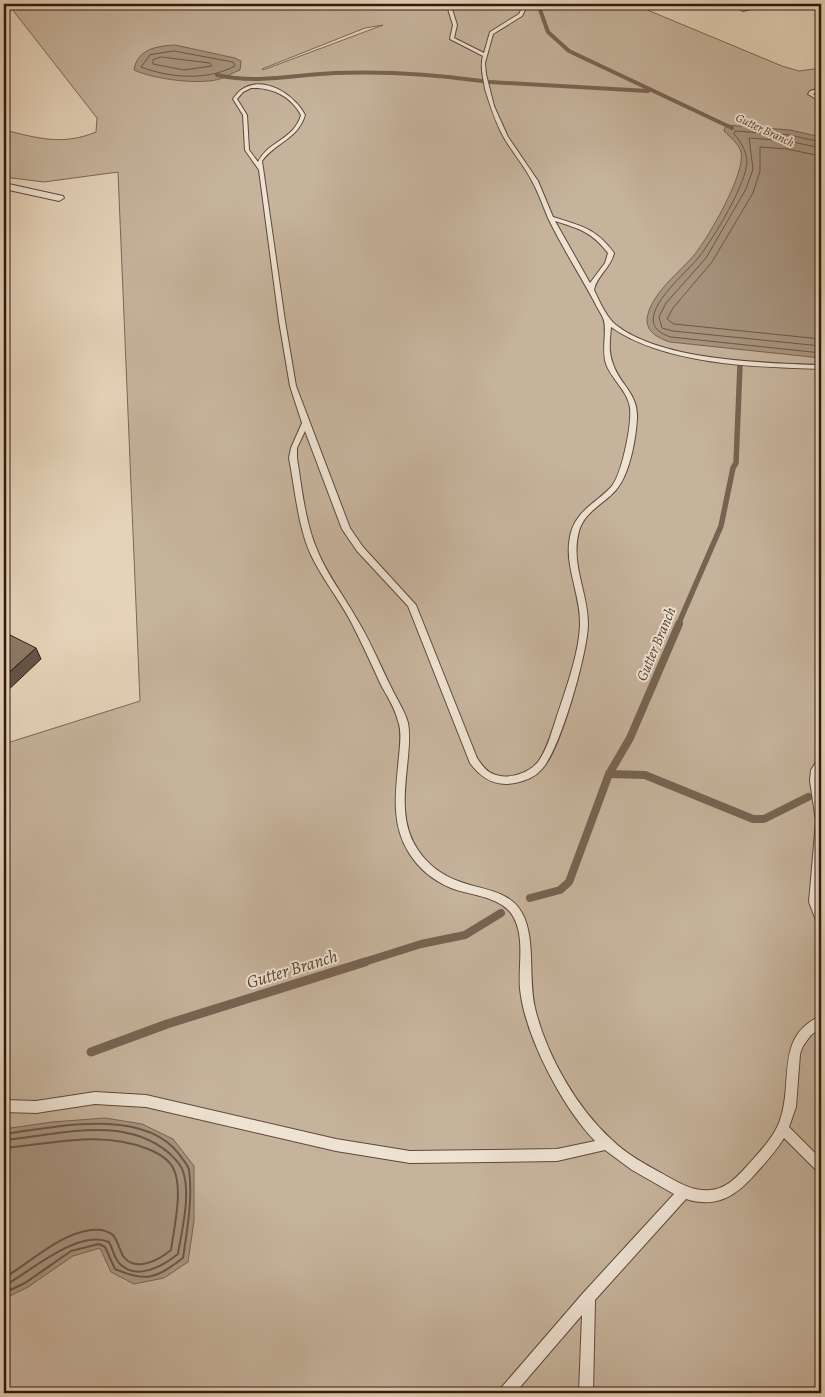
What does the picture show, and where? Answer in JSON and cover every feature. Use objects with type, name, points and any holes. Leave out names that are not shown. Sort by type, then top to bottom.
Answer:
[{"type":"street","points":[[735,4],[746,9]]},
{"type":"street","points":[[4,186],[59,198]]},
{"type":"lane","points":[[456,4],[450,10],[455,25],[452,39],[485,55]]},
{"type":"lane","points":[[526,4],[521,15],[491,33],[485,55],[484,74],[492,106],[506,137],[535,181],[551,218],[607,318],[621,332],[680,353],[732,361],[821,367]]},
{"type":"lane","points":[[260,169],[247,150],[245,115],[235,98],[244,90],[264,86],[270,87],[296,103],[303,115],[299,128],[263,155],[260,162],[293,386],[346,528],[360,549],[412,605],[473,760],[482,774],[492,780],[516,780],[531,774],[541,766],[551,746],[580,650],[584,624],[574,563],[573,544],[577,525],[589,506],[610,490],[620,479],[634,418],[630,396],[608,363],[607,318]]},
{"type":"lane","points":[[821,89],[810,94],[821,101]]},
{"type":"lane","points":[[551,218],[585,229],[608,247],[611,259],[596,277],[591,290]]},
{"type":"lane","points":[[306,424],[294,448],[293,458],[306,534],[315,555],[354,620],[402,721],[406,738],[398,812],[405,837],[419,860],[432,873],[454,885],[508,902],[520,919],[526,993],[540,1040],[558,1079],[581,1113],[607,1144],[644,1171],[683,1192],[705,1197],[724,1194],[742,1181],[775,1144],[782,1129],[792,1093],[791,1062],[798,1045],[813,1026],[821,1022]]},
{"type":"lane","points":[[821,762],[816,770],[815,781],[820,821],[814,902],[821,920]]},
{"type":"lane","points":[[4,1106],[36,1107],[95,1098],[146,1101],[336,1145],[410,1157],[557,1156],[607,1144]]},
{"type":"lane","points":[[782,1129],[821,1167]]},
{"type":"lane","points":[[506,1393],[683,1192]]},
{"type":"lane","points":[[586,1393],[589,1297]]},
{"type":"shaded area","points":[[8,4],[633,4],[782,66],[799,71],[821,68],[821,1393],[4,1393],[4,744],[140,701],[118,172],[44,182],[4,177],[4,130],[50,139],[72,139],[96,132],[97,118]],"holes":[[[383,25],[263,70],[365,28]]]},
{"type":"water","points":[[175,45],[235,58],[241,61],[240,70],[223,78],[191,81],[165,79],[134,70],[139,57],[144,53],[161,46]]},
{"type":"water","points":[[726,125],[790,130],[821,137],[821,358],[670,342],[656,336],[649,329],[648,314],[656,297],[701,245],[725,204],[738,174],[741,152],[736,143],[724,131]]},
{"type":"water","points":[[105,1118],[142,1124],[173,1139],[194,1166],[194,1221],[188,1262],[164,1278],[134,1284],[111,1272],[100,1248],[73,1256],[28,1287],[4,1299],[4,1129],[52,1122]]},
{"type":"building","points":[[4,632],[36,648],[4,677]]},
{"type":"waterway","name":"Gutter Branch","points":[[538,4],[548,32],[569,51],[732,128]]},
{"type":"waterway","points":[[217,75],[232,78],[261,79],[353,72],[427,75],[482,81]]},
{"type":"waterway","points":[[490,82],[648,91]]},
{"type":"waterway","name":"Gutter Branch","points":[[678,625],[721,526],[733,468],[736,463],[740,365]]},
{"type":"waterway","name":"Gutter Branch","points":[[609,774],[630,738],[679,624]]},
{"type":"waterway","name":"Gutter Branch","points":[[530,898],[560,890],[569,882],[609,774]]},
{"type":"waterway","points":[[609,774],[645,775],[753,819],[764,819],[808,797]]},
{"type":"waterway","name":"Gutter Branch","points":[[361,963],[421,944],[465,935],[501,913]]},
{"type":"waterway","name":"Gutter Branch","points":[[91,1052],[167,1024],[365,962]]}]
